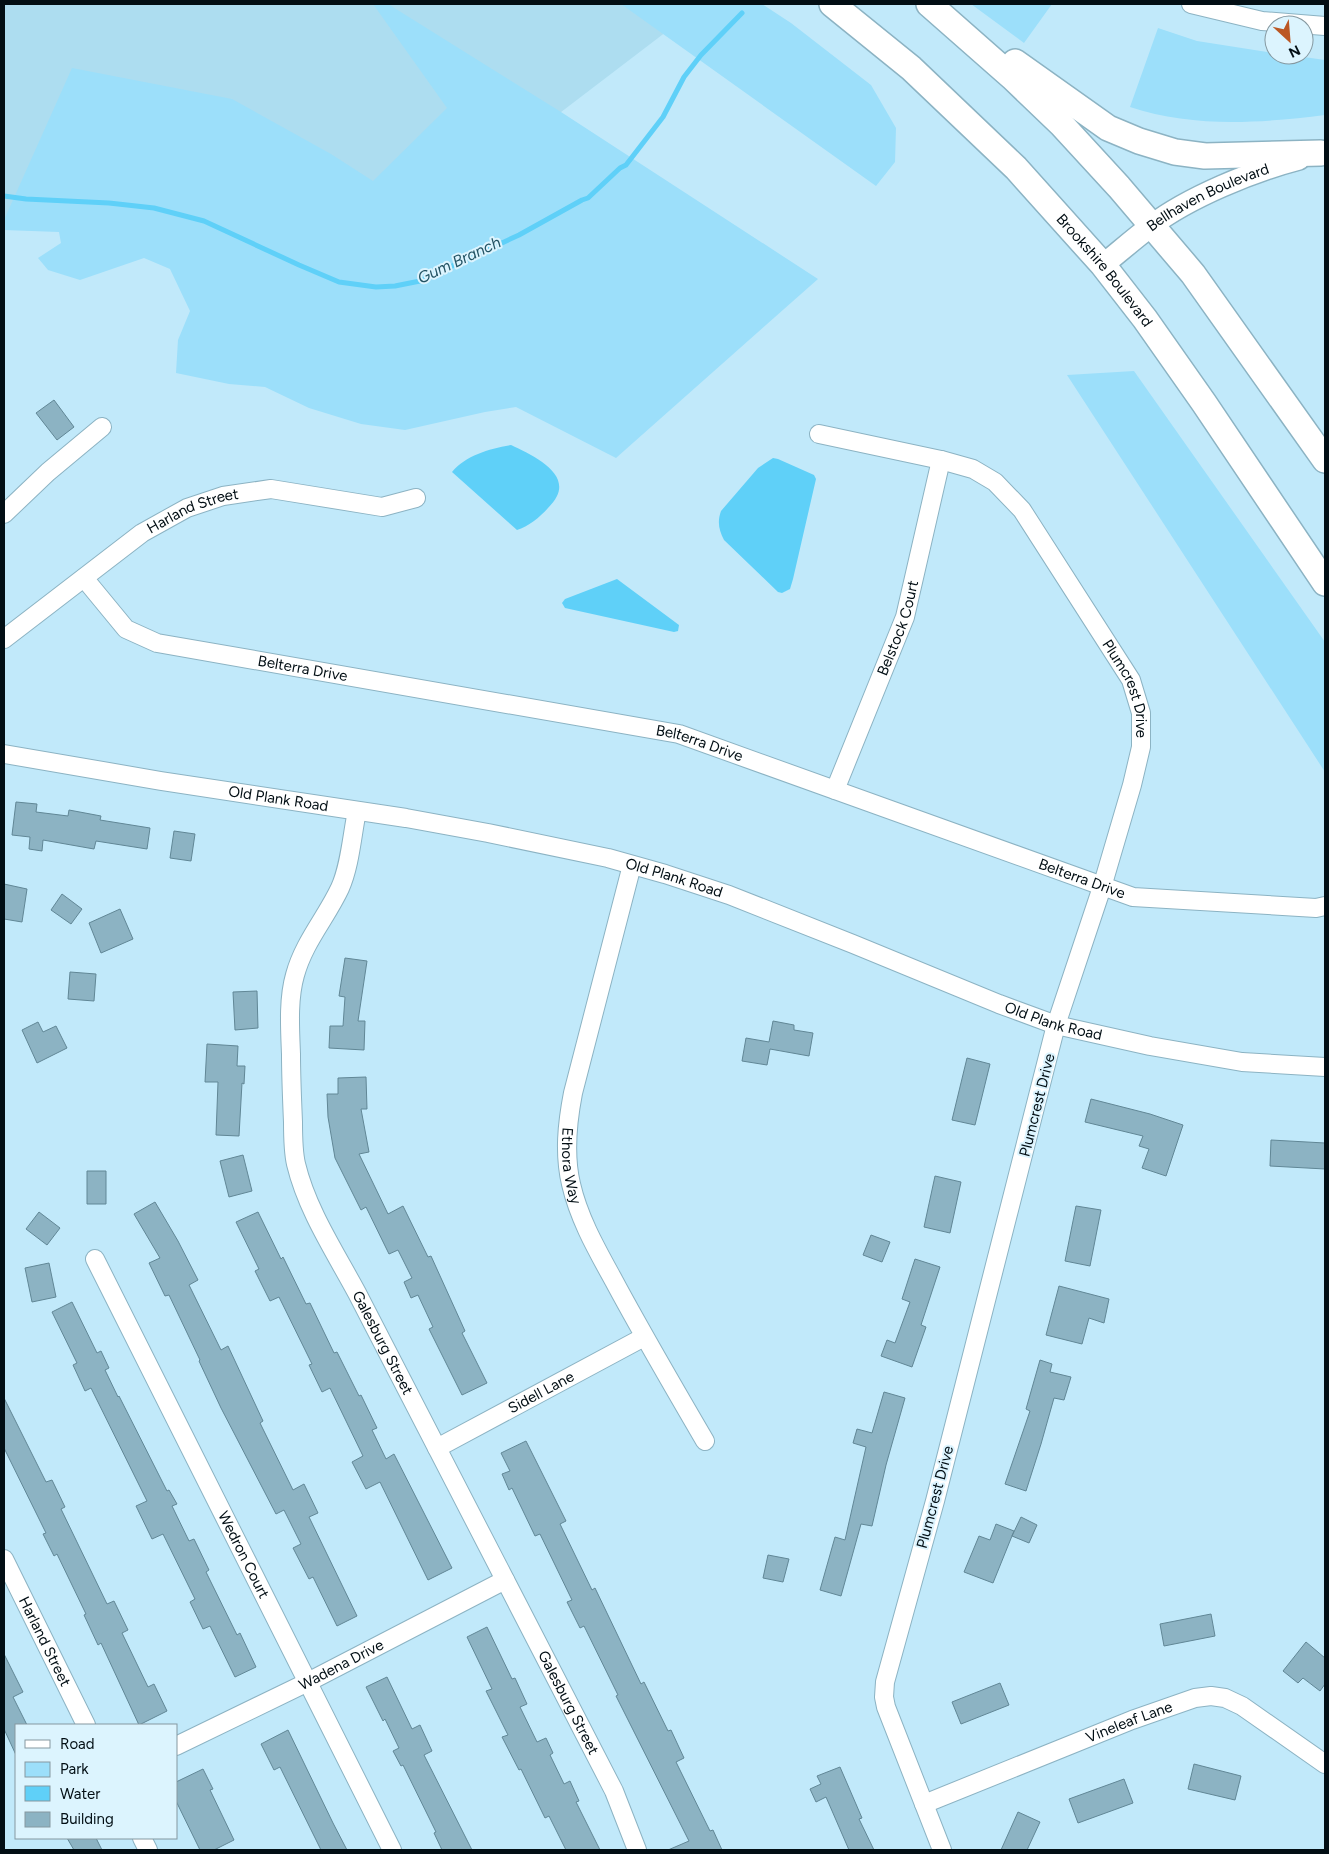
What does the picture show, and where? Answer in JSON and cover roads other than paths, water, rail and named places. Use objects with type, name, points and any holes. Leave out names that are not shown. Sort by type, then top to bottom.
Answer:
[{"type":"highway","name":"Brookshire Boulevard","points":[[832,4],[911,68],[1016,168],[1103,265],[1204,403],[1325,582]]},
{"type":"highway","points":[[931,4],[1108,128],[1139,141],[1175,152],[1205,156],[1323,153]]},
{"type":"highway","points":[[931,4],[1012,77],[1062,126],[1152,225],[1193,274],[1325,460]]},
{"type":"main road","name":"Bellhaven Boulevard","points":[[1103,265],[1152,225],[1175,211],[1243,177],[1285,162],[1323,153]]},
{"type":"street","points":[[1191,4],[1262,21],[1325,26]]},
{"type":"street","points":[[4,514],[48,472],[102,427]]},
{"type":"street","name":"Plumcrest Drive","points":[[819,434],[941,460],[973,470],[994,482],[1022,510],[1131,680],[1141,713],[1141,747],[1102,888],[1056,1025],[935,1501],[885,1682],[884,1697],[886,1707],[942,1850]]},
{"type":"street","name":"Belstock Court","points":[[835,790],[905,617],[941,460]]},
{"type":"street","name":"Harland Street","points":[[4,639],[142,533],[187,508],[223,496],[271,489],[382,507],[416,498]]},
{"type":"street","name":"Belterra Drive","points":[[84,578],[126,629],[157,643],[679,734],[1102,888],[1133,897],[1316,908],[1325,906]]},
{"type":"street","name":"Old Plank Road","points":[[4,754],[161,781],[357,810],[488,833],[608,858],[729,895],[1008,1008],[1056,1025],[1114,1039],[1242,1062],[1325,1067]]},
{"type":"street","name":"Galesburg Street","points":[[357,810],[347,867],[341,886],[332,904],[313,932],[294,977],[290,1037],[296,1162],[304,1190],[323,1231],[614,1791],[637,1850]]},
{"type":"street","name":"Ethora Way","points":[[632,865],[573,1094],[567,1129],[571,1182],[582,1218],[644,1337],[705,1440]]},
{"type":"street","name":"Wedron Court","points":[[95,1259],[392,1850]]},
{"type":"street","name":"Sidell Lane","points":[[437,1448],[644,1337]]},
{"type":"street","name":"Harland Street","points":[[4,1559],[86,1724]]},
{"type":"street","name":"Wadena Drive","points":[[178,1745],[308,1682],[505,1580]]},
{"type":"street","name":"Vineleaf Lane","points":[[924,1804],[1132,1720],[1195,1698],[1211,1696],[1225,1698],[1242,1706],[1325,1764]]},
{"type":"water","points":[[511,445],[551,469],[557,478],[559,487],[557,497],[545,511],[530,524],[517,530],[452,472],[471,457]]},
{"type":"water","points":[[773,458],[814,475],[816,479],[793,579],[790,589],[782,593],[778,592],[724,540],[719,522],[721,511],[758,468]]},
{"type":"water","points":[[617,579],[679,625],[678,631],[674,632],[565,608],[562,603],[565,599]]},
{"type":"waterway","name":"Gum Branch","points":[[4,196],[154,208],[204,221],[339,282],[376,287],[395,286],[420,281],[519,235],[588,198],[620,168],[626,165],[663,117],[684,77],[701,55],[742,13]]}]
